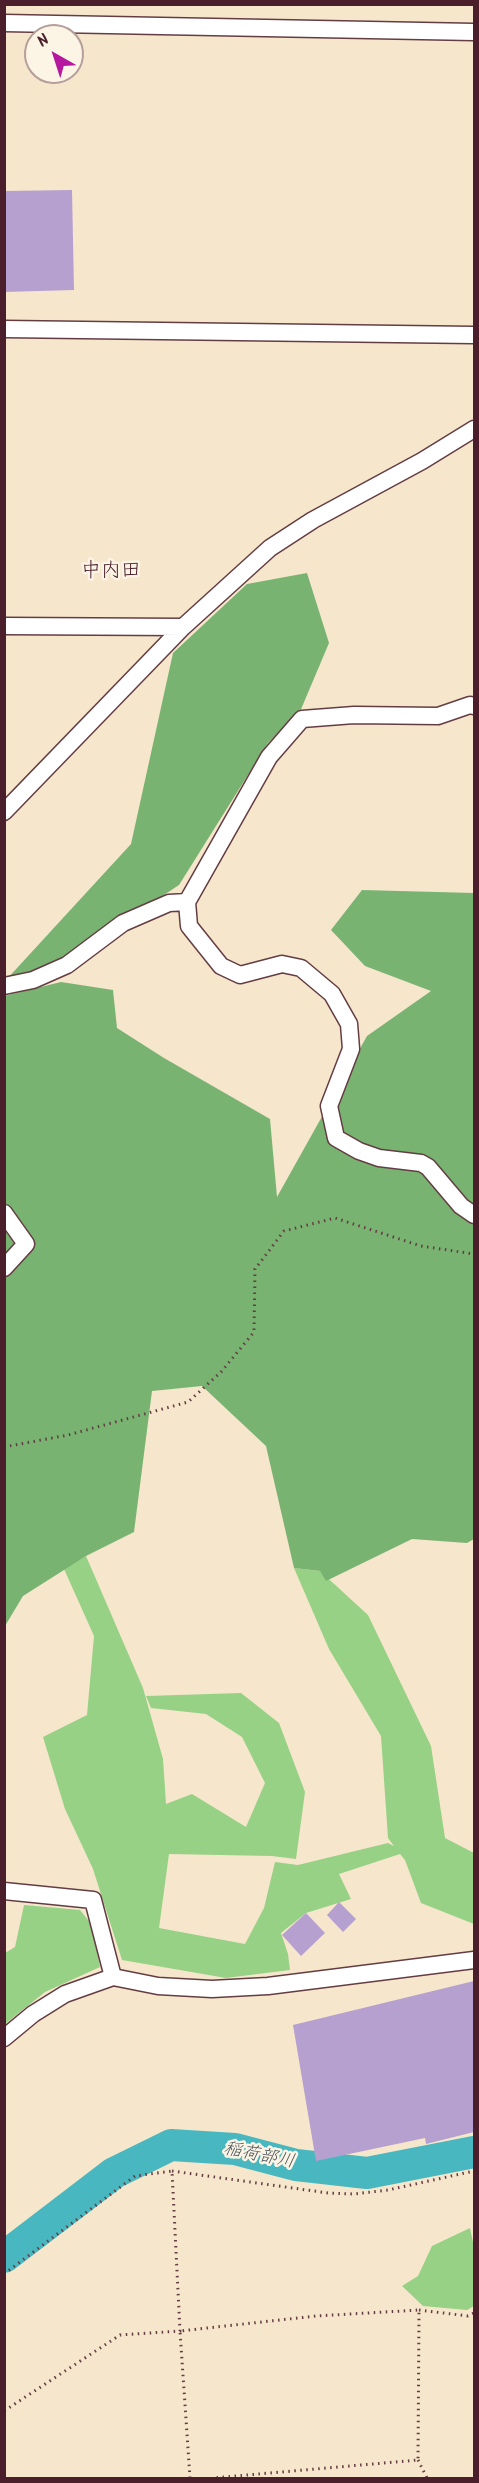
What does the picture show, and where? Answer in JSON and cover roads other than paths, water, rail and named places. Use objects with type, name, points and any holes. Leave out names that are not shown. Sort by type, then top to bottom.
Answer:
[{"type":"street","points":[[4,24],[474,32]]},
{"type":"street","points":[[4,329],[474,335]]},
{"type":"street","points":[[4,812],[183,627],[270,548],[314,520],[422,461],[474,429]]},
{"type":"street","points":[[4,626],[183,627]]},
{"type":"street","points":[[474,706],[470,705],[438,716],[354,715],[302,720],[269,757],[187,902],[189,926],[221,966],[240,975],[282,964],[301,968],[332,993],[349,1024],[351,1049],[328,1106],[336,1138],[359,1151],[379,1158],[421,1163],[428,1167],[461,1206],[474,1215]]},
{"type":"street","points":[[4,986],[33,981],[67,964],[123,923],[169,903],[187,902]]},
{"type":"street","points":[[4,1213],[26,1244],[4,1268]]},
{"type":"street","points":[[4,1891],[93,1900],[112,1977]]},
{"type":"street","points":[[4,2038],[33,2014],[65,1994],[112,1977],[158,1986],[212,1989],[268,1986],[474,1960]]},
{"type":"waterway","name":"稲荷部川","points":[[4,2257],[114,2173],[171,2145],[235,2149],[296,2165],[367,2173],[474,2152]]},
{"type":"district","name":"中内田","points":[[111,573]]}]
